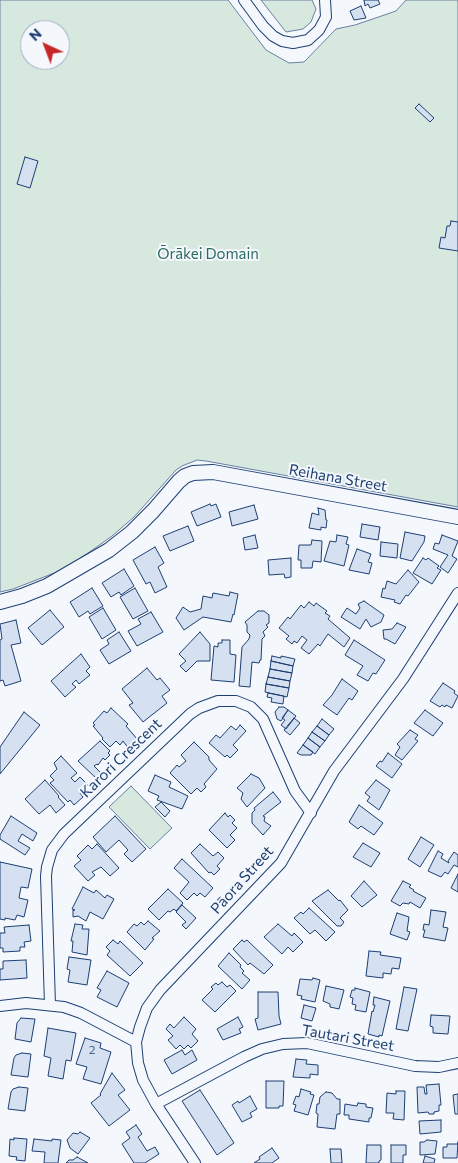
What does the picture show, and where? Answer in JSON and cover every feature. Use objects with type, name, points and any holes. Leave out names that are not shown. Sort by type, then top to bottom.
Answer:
[{"type":"street","points":[[244,0],[270,33],[282,41],[293,43],[308,40],[320,30],[326,17],[324,0]]},
{"type":"street","name":"Reihana Street","points":[[0,602],[47,586],[95,559],[132,532],[185,476],[193,472],[213,472],[458,517]]},
{"type":"street","name":"Pāora Street","points":[[195,1163],[156,1104],[143,1080],[138,1063],[136,1042],[147,1008],[160,990],[281,863],[334,771],[402,679],[458,593]]},
{"type":"street","name":"Karori Crescent","points":[[50,1005],[46,867],[52,850],[64,834],[190,714],[199,708],[218,702],[236,701],[252,707],[263,719],[295,791],[311,813]]},
{"type":"street","points":[[0,1006],[26,1003],[64,1007],[81,1013],[136,1042]]},
{"type":"street","name":"Tautari Street","points":[[156,1104],[262,1048],[284,1044],[307,1043],[422,1067],[439,1067],[458,1063]]},
{"type":"green space","name":"Ōrākei Domain","points":[[0,0],[228,0],[266,50],[289,63],[304,62],[336,29],[355,25],[396,11],[406,0],[458,0],[458,507],[197,460],[176,470],[134,517],[91,551],[62,570],[13,589],[0,592]]},
{"type":"green space","points":[[261,0],[312,0],[316,9],[311,22],[303,29],[286,32]]},
{"type":"green space","points":[[131,786],[172,828],[150,849],[109,807]]},
{"type":"building","points":[[364,0],[378,0],[380,4],[370,8],[368,4],[365,6]]},
{"type":"building","points":[[361,6],[366,18],[354,20],[350,11]]},
{"type":"building","points":[[419,104],[434,118],[430,122],[415,108]]},
{"type":"building","points":[[25,157],[38,161],[30,188],[17,184]]},
{"type":"building","points":[[451,221],[458,222],[458,251],[439,248],[441,237],[445,238],[447,226],[450,226]]},
{"type":"building","points":[[210,504],[211,506],[216,504],[221,517],[197,526],[191,512]]},
{"type":"building","points":[[254,505],[258,519],[232,526],[229,512]]},
{"type":"building","points":[[318,508],[325,510],[327,520],[326,528],[321,527],[321,530],[309,528],[312,513],[319,515]]},
{"type":"building","points":[[362,524],[380,527],[378,540],[360,537]]},
{"type":"building","points":[[188,526],[194,541],[170,551],[163,536]]},
{"type":"building","points":[[405,532],[425,536],[424,542],[412,561],[400,558]]},
{"type":"building","points":[[255,535],[258,548],[245,550],[243,538]]},
{"type":"building","points":[[337,535],[348,537],[346,544],[349,545],[344,566],[324,561],[330,541],[336,542]]},
{"type":"building","points":[[442,535],[458,541],[452,556],[457,559],[448,573],[440,567],[448,555],[433,549],[435,543],[439,544]]},
{"type":"building","points":[[312,540],[322,541],[321,562],[313,561],[312,568],[301,568],[301,560],[298,560],[299,545],[311,545]]},
{"type":"building","points":[[381,542],[398,544],[397,558],[380,556]]},
{"type":"building","points":[[155,547],[164,563],[158,567],[167,587],[155,593],[150,582],[146,584],[133,560]]},
{"type":"building","points":[[357,549],[371,554],[368,562],[372,563],[369,574],[349,570]]},
{"type":"building","points":[[291,558],[291,577],[285,578],[284,574],[269,575],[268,560]]},
{"type":"building","points":[[423,558],[426,560],[428,558],[439,566],[437,568],[441,570],[432,584],[413,573]]},
{"type":"building","points":[[124,569],[134,586],[121,595],[119,592],[111,597],[102,583]]},
{"type":"building","points":[[408,570],[419,582],[400,604],[394,602],[395,600],[381,597],[387,581],[396,584]]},
{"type":"building","points":[[92,588],[103,606],[90,614],[88,611],[79,617],[70,602]]},
{"type":"building","points":[[135,588],[148,611],[133,619],[120,597]]},
{"type":"building","points":[[230,592],[238,594],[231,622],[203,617],[184,630],[176,618],[183,607],[190,612],[201,609],[203,596],[212,598],[213,593],[229,596]]},
{"type":"building","points":[[364,601],[384,615],[381,622],[371,627],[366,619],[360,629],[341,617],[347,608],[356,614],[360,608],[358,604]]},
{"type":"building","points":[[309,602],[314,606],[316,603],[327,611],[325,613],[330,616],[328,619],[350,638],[344,647],[328,634],[320,646],[318,644],[309,654],[301,648],[307,640],[302,636],[297,643],[294,641],[292,644],[286,639],[289,636],[279,628],[288,617],[290,619],[301,605],[304,608]]},
{"type":"building","points":[[103,608],[116,630],[102,639],[89,617]]},
{"type":"building","points":[[50,610],[64,627],[42,645],[28,628]]},
{"type":"building","points":[[258,611],[264,611],[269,615],[269,623],[266,625],[268,627],[263,632],[265,636],[262,639],[261,660],[259,663],[252,662],[250,687],[239,686],[242,647],[250,635],[247,632],[245,622]]},
{"type":"building","points":[[151,612],[163,632],[137,646],[128,631],[141,624],[138,619]]},
{"type":"building","points":[[16,620],[21,643],[11,645],[21,681],[5,686],[3,680],[0,681],[0,640],[2,639],[0,624]]},
{"type":"building","points":[[397,623],[406,627],[395,644],[384,639],[383,630],[392,629]]},
{"type":"building","points":[[119,632],[131,651],[109,664],[100,650],[109,644],[107,640]]},
{"type":"building","points":[[200,632],[210,644],[210,661],[197,661],[186,672],[180,666],[186,661],[179,654]]},
{"type":"building","points":[[222,640],[230,640],[230,654],[236,655],[234,682],[211,680],[214,646],[218,647],[218,643],[222,643]]},
{"type":"building","points":[[354,640],[385,660],[376,674],[373,673],[368,681],[357,675],[363,666],[345,655]]},
{"type":"building","points":[[81,654],[90,667],[86,671],[90,675],[79,684],[76,680],[72,684],[76,687],[65,697],[51,681]]},
{"type":"building","points":[[272,656],[295,659],[293,666],[271,661]]},
{"type":"building","points":[[271,661],[293,666],[292,673],[270,669]]},
{"type":"building","points":[[147,668],[157,680],[160,678],[170,690],[162,696],[167,703],[143,722],[129,705],[133,703],[122,689]]},
{"type":"building","points":[[270,669],[292,673],[290,681],[268,677]]},
{"type":"building","points":[[268,677],[290,681],[289,688],[266,684]]},
{"type":"building","points":[[342,679],[358,691],[352,700],[349,698],[337,715],[323,705]]},
{"type":"building","points":[[443,683],[455,691],[454,693],[458,696],[452,708],[446,705],[445,707],[442,705],[440,707],[430,701]]},
{"type":"building","points":[[266,684],[289,688],[287,697],[265,692]]},
{"type":"building","points":[[268,693],[284,696],[283,704],[271,702],[272,698],[267,697]]},
{"type":"building","points":[[279,707],[284,707],[288,710],[281,721],[277,719],[275,712]]},
{"type":"building","points":[[111,708],[128,724],[126,726],[138,740],[129,749],[123,741],[120,745],[116,741],[110,747],[93,726],[95,725],[93,723],[104,711],[107,713]]},
{"type":"building","points":[[288,710],[296,716],[286,729],[281,725],[285,720],[282,718]]},
{"type":"building","points":[[425,710],[443,723],[433,736],[414,723]]},
{"type":"building","points":[[24,712],[40,725],[0,774],[0,747]]},
{"type":"building","points":[[294,718],[300,723],[290,735],[284,730]]},
{"type":"building","points":[[322,719],[334,729],[329,735],[317,726]]},
{"type":"building","points":[[240,725],[246,731],[233,745],[238,750],[230,758],[227,755],[225,757],[209,743],[216,735],[220,738],[231,726],[236,730]]},
{"type":"building","points":[[317,726],[329,735],[325,741],[312,732]]},
{"type":"building","points":[[410,730],[418,735],[415,739],[418,741],[402,760],[395,755],[400,747],[397,744]]},
{"type":"building","points":[[312,732],[325,741],[320,747],[308,738]]},
{"type":"building","points":[[308,738],[320,747],[315,754],[303,745]]},
{"type":"building","points":[[100,741],[110,751],[108,753],[110,755],[94,766],[102,774],[97,779],[78,761]]},
{"type":"building","points":[[194,742],[209,757],[209,760],[217,769],[204,784],[206,787],[201,792],[197,788],[191,794],[170,773],[177,765],[179,767],[186,761],[181,755]]},
{"type":"building","points":[[303,745],[313,752],[311,755],[297,753]]},
{"type":"building","points":[[388,753],[402,764],[392,778],[376,766],[380,761],[382,762]]},
{"type":"building","points":[[61,756],[77,773],[71,778],[75,782],[80,777],[88,785],[80,793],[83,797],[74,805],[70,800],[68,802],[50,783],[54,780],[50,776],[57,769],[54,763]]},
{"type":"building","points":[[251,774],[259,778],[265,788],[247,807],[241,799],[243,793],[237,788]]},
{"type":"building","points":[[155,775],[171,782],[169,787],[188,796],[182,809],[157,800],[159,796],[148,791]]},
{"type":"building","points":[[45,780],[65,805],[56,813],[50,805],[39,814],[25,799]]},
{"type":"building","points":[[376,780],[390,790],[379,810],[367,801],[370,797],[365,793]]},
{"type":"building","points":[[273,792],[281,802],[263,816],[265,817],[264,821],[271,826],[263,835],[252,823],[252,813],[255,810],[254,808]]},
{"type":"building","points":[[161,802],[170,811],[165,817],[155,807]]},
{"type":"building","points":[[359,805],[383,823],[374,835],[361,826],[358,829],[349,822]]},
{"type":"building","points":[[225,813],[228,817],[230,815],[235,820],[232,823],[237,828],[230,835],[235,840],[227,848],[209,830]]},
{"type":"building","points":[[11,816],[37,833],[33,841],[22,834],[18,841],[30,848],[25,855],[0,839],[0,835]]},
{"type":"building","points":[[115,816],[146,849],[132,862],[124,854],[128,850],[119,840],[106,852],[93,837]]},
{"type":"building","points":[[421,837],[434,845],[420,867],[408,859]]},
{"type":"building","points":[[363,843],[380,853],[371,867],[353,857]]},
{"type":"building","points":[[97,844],[119,868],[110,876],[101,867],[92,872],[95,875],[88,881],[74,866],[81,860],[77,856],[88,845],[92,849]]},
{"type":"building","points":[[200,844],[213,856],[218,852],[224,858],[217,866],[220,869],[214,875],[211,872],[209,873],[191,853]]},
{"type":"building","points":[[438,851],[443,854],[441,858],[449,863],[448,861],[454,852],[458,855],[458,867],[454,865],[448,874],[445,872],[441,877],[428,871]]},
{"type":"building","points":[[182,859],[213,888],[205,897],[200,893],[197,896],[194,893],[187,900],[180,893],[189,882],[174,868]]},
{"type":"building","points":[[0,862],[32,869],[28,888],[21,887],[19,898],[28,900],[24,917],[17,915],[15,920],[0,919]]},
{"type":"building","points":[[458,874],[458,892],[451,888]]},
{"type":"building","points":[[364,881],[377,895],[362,907],[351,896]]},
{"type":"building","points":[[403,881],[411,885],[409,887],[413,891],[426,898],[420,908],[410,902],[409,904],[403,903],[400,906],[391,901]]},
{"type":"building","points":[[83,887],[94,893],[96,890],[105,898],[107,895],[114,899],[103,919],[90,912],[86,921],[78,916],[73,917],[73,910],[75,910],[72,909]]},
{"type":"building","points":[[168,889],[183,903],[176,911],[174,909],[170,912],[168,911],[159,920],[148,909]]},
{"type":"building","points":[[328,890],[348,910],[340,918],[344,922],[341,926],[337,926],[312,901]]},
{"type":"building","points":[[182,905],[196,918],[186,929],[182,925],[186,922],[176,912]]},
{"type":"building","points":[[309,908],[335,932],[326,941],[315,930],[310,934],[294,918],[301,912],[303,914]]},
{"type":"building","points":[[431,910],[446,912],[443,927],[448,928],[445,941],[423,937],[424,924],[429,925]]},
{"type":"building","points":[[397,913],[409,917],[407,931],[410,932],[407,940],[390,934]]},
{"type":"building","points":[[148,921],[160,931],[152,938],[154,939],[145,950],[127,932],[134,924],[137,926],[141,922],[144,925]]},
{"type":"building","points":[[75,924],[83,925],[82,929],[89,929],[87,955],[72,952],[73,941],[71,941]]},
{"type":"building","points":[[278,924],[292,936],[294,933],[303,942],[293,952],[288,947],[282,954],[264,937]]},
{"type":"building","points":[[29,925],[31,941],[24,942],[25,947],[20,947],[20,951],[3,952],[3,948],[0,948],[0,933],[5,933],[4,927]]},
{"type":"building","points":[[113,940],[118,944],[120,941],[143,963],[130,976],[107,955],[110,951],[106,947]]},
{"type":"building","points":[[242,940],[244,942],[247,940],[273,965],[264,974],[250,963],[248,965],[233,949]]},
{"type":"building","points":[[369,951],[381,952],[380,955],[401,958],[399,969],[392,968],[391,974],[383,973],[383,978],[366,976]]},
{"type":"building","points":[[229,953],[241,965],[240,967],[244,971],[242,973],[250,980],[242,989],[218,966]]},
{"type":"building","points":[[69,957],[91,960],[87,985],[68,982],[70,970],[67,969]]},
{"type":"building","points":[[26,960],[27,978],[0,980],[0,969],[3,969],[3,961]]},
{"type":"building","points":[[107,971],[129,983],[117,1007],[97,997],[101,990],[97,988]]},
{"type":"building","points":[[313,978],[320,980],[315,1002],[301,999],[302,996],[297,995],[300,979],[312,980]]},
{"type":"building","points":[[222,982],[227,987],[230,985],[236,991],[215,1012],[202,1000],[213,989],[211,987],[216,983],[218,985]]},
{"type":"building","points":[[326,986],[344,990],[339,1009],[330,1007],[330,1004],[323,1001]]},
{"type":"building","points":[[404,987],[417,989],[408,1031],[396,1029]]},
{"type":"building","points":[[355,988],[370,992],[366,1012],[355,1010],[356,1005],[352,1004],[353,998],[350,997],[352,990],[355,990]]},
{"type":"building","points":[[258,992],[278,992],[281,1024],[258,1030],[255,1019],[258,1018]]},
{"type":"building","points":[[374,997],[390,1001],[382,1036],[379,1035],[379,1037],[368,1034],[372,1011],[375,1005],[373,1005]]},
{"type":"building","points":[[304,1005],[316,1008],[312,1021],[301,1018]]},
{"type":"building","points":[[431,1015],[450,1016],[448,1034],[433,1033],[433,1027],[430,1026]]},
{"type":"building","points":[[184,1017],[196,1029],[192,1034],[198,1041],[191,1048],[188,1045],[184,1049],[180,1045],[176,1049],[168,1040],[173,1036],[166,1029],[170,1024],[174,1028]]},
{"type":"building","points":[[238,1017],[243,1027],[239,1029],[241,1033],[223,1040],[217,1029]]},
{"type":"building","points":[[21,1018],[35,1019],[31,1042],[15,1039],[17,1023]]},
{"type":"building","points":[[48,1028],[76,1033],[71,1061],[66,1060],[63,1079],[48,1076],[51,1058],[44,1056]]},
{"type":"building","points":[[85,1038],[101,1043],[100,1048],[111,1052],[101,1084],[83,1079],[87,1067],[76,1064]]},
{"type":"building","points":[[182,1050],[185,1055],[192,1050],[197,1060],[172,1074],[164,1060]]},
{"type":"building","points":[[22,1053],[31,1054],[28,1077],[11,1075],[14,1058]]},
{"type":"building","points":[[296,1059],[307,1060],[306,1064],[318,1065],[318,1075],[310,1074],[310,1078],[293,1077]]},
{"type":"building","points":[[112,1073],[125,1090],[118,1095],[130,1110],[109,1126],[91,1103],[101,1095]]},
{"type":"building","points":[[266,1081],[284,1081],[283,1106],[279,1106],[279,1108],[266,1108]]},
{"type":"building","points":[[439,1084],[441,1105],[439,1105],[439,1111],[434,1112],[434,1114],[429,1114],[428,1112],[418,1113],[417,1087],[424,1087],[425,1094],[427,1094],[426,1085]]},
{"type":"building","points":[[19,1087],[28,1088],[25,1111],[8,1109],[11,1092]]},
{"type":"building","points":[[301,1089],[314,1095],[308,1115],[294,1111],[296,1105],[293,1104],[296,1096],[299,1097]]},
{"type":"building","points":[[200,1090],[234,1143],[217,1155],[182,1101]]},
{"type":"building","points":[[396,1091],[405,1091],[404,1120],[393,1119],[394,1113],[386,1113],[387,1093],[396,1094]]},
{"type":"building","points":[[326,1092],[332,1093],[337,1099],[340,1099],[340,1114],[337,1114],[335,1129],[317,1127],[317,1104],[319,1104],[320,1097]]},
{"type":"building","points":[[458,1094],[458,1114],[455,1114],[453,1095]]},
{"type":"building","points":[[250,1096],[257,1109],[250,1113],[252,1117],[242,1122],[232,1105]]},
{"type":"building","points":[[358,1103],[366,1104],[366,1107],[373,1108],[369,1122],[349,1119],[349,1115],[344,1115],[345,1104],[357,1106]]},
{"type":"building","points":[[441,1120],[441,1132],[420,1134],[419,1121]]},
{"type":"building","points":[[136,1125],[142,1134],[138,1137],[147,1151],[155,1147],[159,1154],[145,1163],[134,1163],[122,1144],[130,1138],[126,1132]]},
{"type":"building","points":[[80,1132],[90,1138],[78,1154],[70,1148],[67,1140],[73,1133],[78,1134]]},
{"type":"building","points":[[14,1138],[27,1139],[25,1161],[16,1160],[17,1157],[9,1156],[10,1139],[14,1140]]},
{"type":"building","points":[[34,1139],[61,1140],[58,1163],[44,1163],[45,1152],[32,1151]]},
{"type":"building","points":[[427,1140],[437,1141],[435,1154],[420,1155],[420,1142]]},
{"type":"building","points":[[447,1144],[458,1144],[457,1158],[443,1158],[443,1147],[447,1147]]},
{"type":"building","points":[[367,1145],[381,1145],[381,1160],[379,1163],[366,1163]]},
{"type":"building","points":[[391,1145],[406,1145],[406,1155],[403,1155],[403,1163],[391,1163]]},
{"type":"building","points":[[272,1148],[279,1158],[272,1163],[254,1163],[260,1159],[259,1157]]},
{"type":"building","points":[[330,1149],[341,1149],[342,1163],[331,1163]]},
{"type":"building","points":[[425,1156],[435,1159],[434,1163],[423,1163]]},
{"type":"building","points":[[77,1157],[88,1163],[66,1163],[69,1160]]}]
